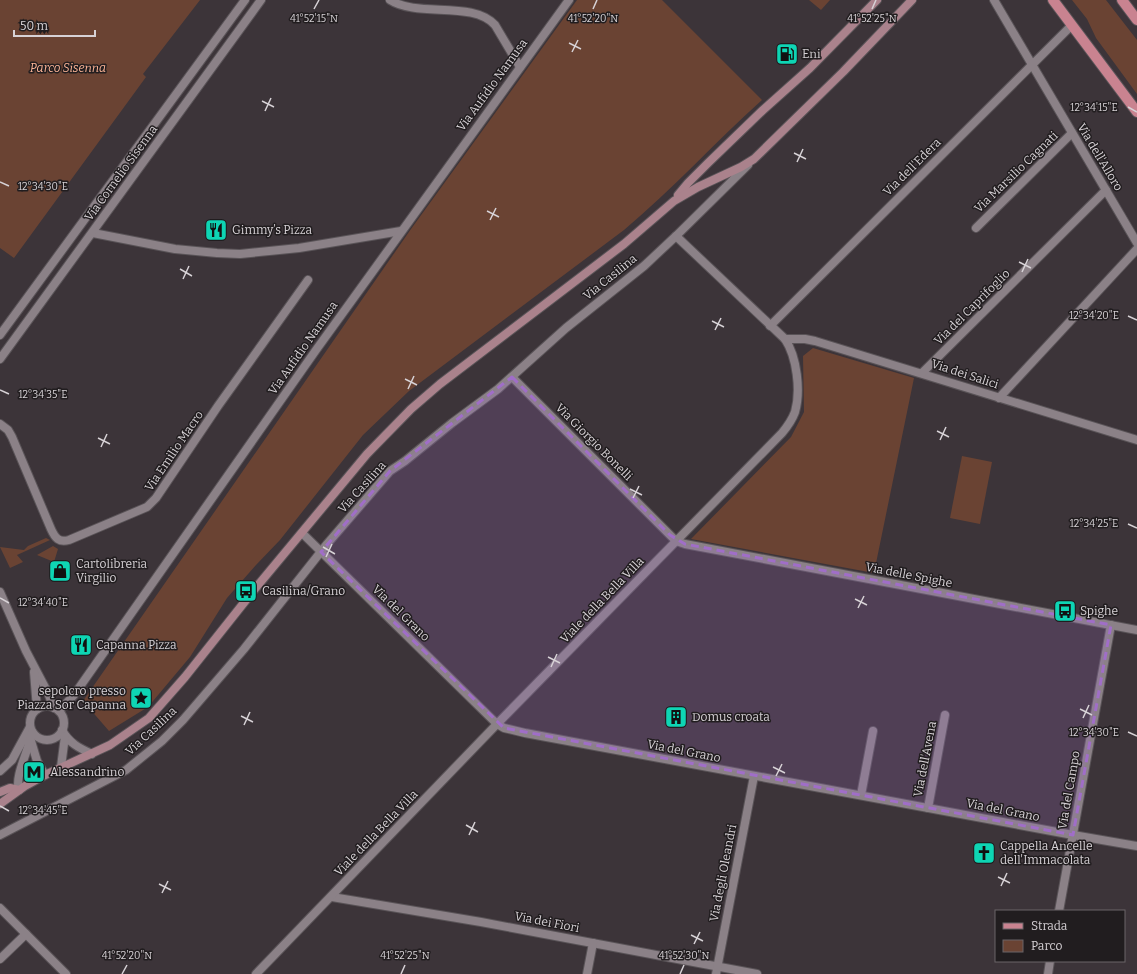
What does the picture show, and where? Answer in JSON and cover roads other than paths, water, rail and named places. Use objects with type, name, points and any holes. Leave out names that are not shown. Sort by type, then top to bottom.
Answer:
[{"type":"main road","name":"Via Casilina","points":[[674,201],[688,183],[708,163],[763,110],[810,68],[877,0]]},
{"type":"main road","name":"Via Casilina","points":[[0,804],[19,790],[45,775],[104,749],[141,724],[155,711],[189,672],[368,454],[416,404],[628,240],[674,201],[689,191],[734,170],[754,158],[843,72],[912,0]]},
{"type":"main road","points":[[1053,0],[1137,112]]},
{"type":"main road","points":[[1122,0],[1137,20]]},
{"type":"main road","name":"Via Casilina","points":[[0,792],[10,788],[19,790]]},
{"type":"street","name":"Via Cornelio Sisenna","points":[[0,335],[245,0]]},
{"type":"street","name":"Via Cornelio Sisenna","points":[[0,359],[261,0]]},
{"type":"street","points":[[390,0],[400,5],[410,7],[442,8],[472,11],[482,14],[490,19],[495,25],[520,67]]},
{"type":"street","name":"Via Aufidio Namusa","points":[[56,709],[74,695],[311,357],[569,0]]},
{"type":"street","name":"Via dell'Alloro","points":[[994,0],[1137,243]]},
{"type":"street","name":"Via dell'Edera","points":[[770,326],[1072,25]]},
{"type":"street","name":"Via Marsilio Cagnati","points":[[976,228],[1072,133]]},
{"type":"street","name":"Via Casilina","points":[[0,835],[126,770],[162,741],[183,720],[244,649],[321,552],[390,471],[493,393],[561,332],[644,266],[754,158]]},
{"type":"street","name":"Via del Caprifoglio","points":[[922,373],[1106,190]]},
{"type":"street","points":[[93,233],[175,249],[240,254],[294,248],[401,231]]},
{"type":"street","points":[[676,236],[770,326]]},
{"type":"street","points":[[999,398],[1137,249]]},
{"type":"street","name":"Via Emilio Macro","points":[[0,424],[11,434],[53,534],[59,540],[69,540],[147,507],[156,498],[218,406],[308,280]]},
{"type":"street","name":"Viale della Bella Villa","points":[[256,974],[332,897],[497,724],[782,434],[792,419],[797,400],[797,387],[793,355],[784,339],[770,326]]},
{"type":"street","name":"Via dei Salici","points":[[784,339],[815,340],[1137,440]]},
{"type":"street","name":"Via Giorgio Bonelli","points":[[512,377],[676,541]]},
{"type":"street","name":"Via del Grano","points":[[302,533],[497,724],[504,728],[754,776],[1137,846]]},
{"type":"street","name":"Via delle Spighe","points":[[676,541],[693,546],[1137,630]]},
{"type":"street","points":[[1,596],[34,669],[63,720],[64,733],[61,767]]},
{"type":"street","name":"Via del Campo","points":[[1059,910],[1111,625]]},
{"type":"street","points":[[34,669],[37,709]]},
{"type":"street","points":[[45,775],[37,761],[31,733],[31,717],[37,709],[45,706],[56,709]]},
{"type":"street","name":"Via dell'Avena","points":[[928,808],[945,715]]},
{"type":"street","points":[[861,795],[873,731]]},
{"type":"street","points":[[31,733],[37,737],[48,740],[64,733]]},
{"type":"street","points":[[0,771],[12,760],[31,733]]},
{"type":"street","points":[[19,790],[18,779],[31,733]]},
{"type":"street","points":[[64,733],[77,747],[92,754]]},
{"type":"street","name":"Via degli Oleandri","points":[[717,970],[754,776]]},
{"type":"street","name":"Via dei Fiori","points":[[332,897],[594,943],[717,970],[757,974]]},
{"type":"street","points":[[0,908],[66,974]]},
{"type":"street","points":[[0,959],[26,934]]},
{"type":"street","points":[[587,974],[594,943]]},
{"type":"street","points":[[1048,974],[1050,962]]},
{"type":"place","name":"Eni","points":[[787,54]]},
{"type":"place","name":"Gimmy’s Pizza","points":[[216,230]]},
{"type":"place","name":"Cartolibreria Virgilio","points":[[60,571]]},
{"type":"place","name":"Casilina/Grano","points":[[246,591]]},
{"type":"place","name":"Spighe","points":[[1065,611]]},
{"type":"place","name":"Capanna Pizza","points":[[81,645]]},
{"type":"place","name":"sepolcro presso Piazza Sor Capanna","points":[[141,698]]},
{"type":"place","name":"Domus croata","points":[[676,717]]},
{"type":"place","name":"Alessandrino","points":[[34,772]]},
{"type":"place","name":"Cappella Ancelle dell'Immacolata","points":[[984,853]]},
{"type":"park label","name":"Parco Sisenna","points":[[68,68]]}]
